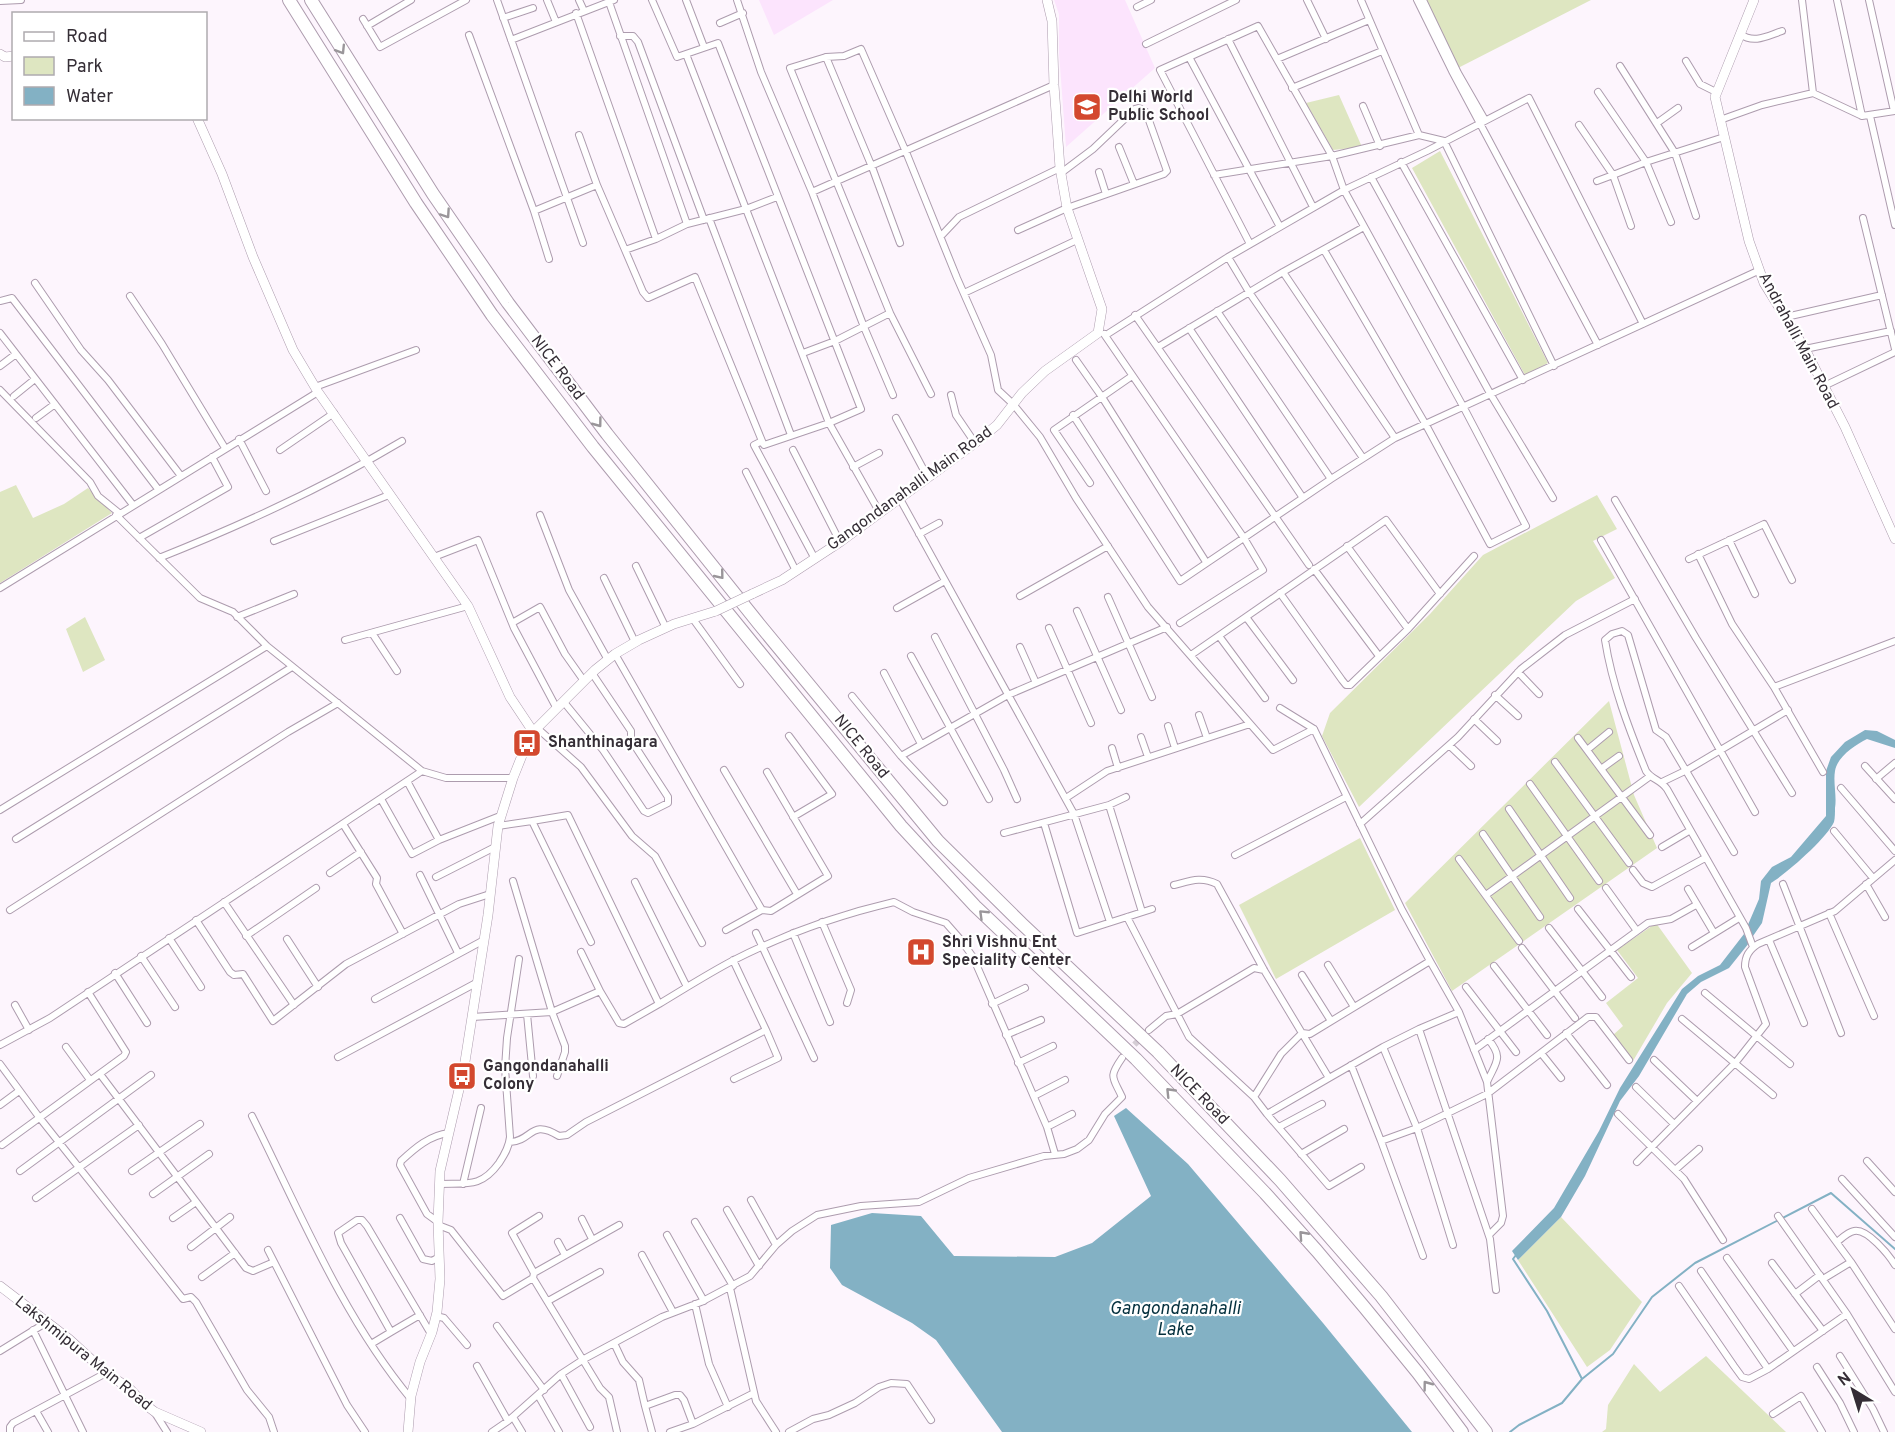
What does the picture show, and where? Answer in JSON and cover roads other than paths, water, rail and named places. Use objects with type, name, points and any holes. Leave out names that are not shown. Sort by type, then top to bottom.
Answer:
[{"type":"highway","name":"NICE Road","points":[[289,0],[416,203],[492,315],[593,447],[871,790],[927,856],[967,898],[1136,1059],[1265,1193],[1365,1308],[1462,1432]]},
{"type":"highway","name":"NICE Road","points":[[310,0],[433,194],[508,303],[607,434],[766,633],[938,840],[1021,923],[1158,1052],[1280,1180],[1381,1296],[1486,1432]]},
{"type":"street","points":[[4,1],[21,0]]},
{"type":"street","points":[[367,26],[411,0]]},
{"type":"street","points":[[363,19],[380,47],[466,0]]},
{"type":"street","points":[[497,0],[584,243]]},
{"type":"street","points":[[547,0],[556,22]]},
{"type":"street","points":[[579,0],[580,12],[656,239]]},
{"type":"street","points":[[579,135],[597,185],[643,292],[648,298],[695,277],[764,445],[829,423],[861,409],[718,43],[677,57],[652,0]]},
{"type":"street","points":[[686,0],[704,47]]},
{"type":"street","points":[[737,0],[761,72],[812,192],[893,395]]},
{"type":"street","points":[[1047,0],[1052,21],[1054,85],[1061,170],[1067,208],[1102,309],[1102,334],[1244,538],[1263,570],[1180,623]]},
{"type":"street","points":[[1137,7],[1152,0]]},
{"type":"street","points":[[1146,44],[1236,0]]},
{"type":"street","points":[[1307,0],[1326,39]]},
{"type":"street","points":[[1361,0],[1419,135]]},
{"type":"street","points":[[1417,0],[1598,345]]},
{"type":"street","points":[[1422,0],[1482,122]]},
{"type":"street","points":[[1686,61],[1700,84],[1716,92],[1754,0]]},
{"type":"street","points":[[1802,0],[1813,93]]},
{"type":"street","points":[[1837,0],[1862,116]]},
{"type":"street","points":[[1720,120],[1762,105],[1813,93],[1862,116],[1895,111],[1869,0]]},
{"type":"street","points":[[511,40],[612,1],[620,36],[687,224]]},
{"type":"street","points":[[503,18],[533,8]]},
{"type":"street","points":[[720,23],[743,14]]},
{"type":"street","points":[[1276,59],[1369,20]]},
{"type":"street","points":[[1250,244],[1160,70],[1258,26],[1332,156],[1344,190],[1526,526],[1490,544],[1426,425],[1324,250]]},
{"type":"street","points":[[1740,34],[1747,39],[1754,40],[1782,31]]},
{"type":"street","points":[[469,35],[534,211],[549,259]]},
{"type":"street","points":[[620,36],[633,36],[638,42],[791,435]]},
{"type":"street","points":[[1228,39],[1313,207]]},
{"type":"street","points":[[931,394],[890,313],[790,68],[826,57],[844,56],[861,49],[991,355],[998,390],[1013,404],[1040,437],[1076,498],[1148,606],[1273,750],[1314,729]]},
{"type":"street","points":[[1292,88],[1382,51]]},
{"type":"street","points":[[686,54],[829,423],[880,513]]},
{"type":"street","points":[[826,57],[872,167],[900,243]]},
{"type":"street","points":[[1189,57],[1280,227]]},
{"type":"street","points":[[1620,66],[1675,153],[1696,216]]},
{"type":"street","points":[[812,192],[1054,85]]},
{"type":"street","points":[[1598,92],[1646,162],[1671,222]]},
{"type":"street","name":"Andrahalli Main Road","points":[[1716,92],[1715,103],[1749,241],[1764,283],[1805,349],[1845,427],[1895,539]]},
{"type":"street","points":[[1102,334],[1313,207],[1529,98],[1643,324]]},
{"type":"street","points":[[1363,106],[1380,146]]},
{"type":"street","points":[[941,236],[959,217],[1061,170],[1093,149],[1135,109],[1140,108],[1146,112],[1167,171],[1164,174],[1067,208],[1018,230]]},
{"type":"street","points":[[1657,123],[1678,108]]},
{"type":"street","points":[[1870,116],[1895,225]]},
{"type":"street","points":[[197,120],[222,174],[276,312],[293,350],[316,389],[468,606],[510,697],[535,731],[581,766],[632,836],[655,856],[702,944]]},
{"type":"street","points":[[1579,125],[1613,175],[1631,226]]},
{"type":"street","points":[[1214,175],[1251,171],[1332,156],[1419,135],[1444,141]]},
{"type":"street","points":[[1597,181],[1724,136]]},
{"type":"street","points":[[1444,141],[1554,366]]},
{"type":"street","points":[[1119,147],[1134,184]]},
{"type":"street","points":[[1401,162],[1523,380]]},
{"type":"street","points":[[1099,172],[1106,194]]},
{"type":"street","points":[[1371,177],[1491,395],[1553,498]]},
{"type":"street","points":[[534,211],[597,185]]},
{"type":"street","points":[[625,250],[656,239],[687,224],[777,197]]},
{"type":"street","points":[[1824,386],[1895,351],[1863,218]]},
{"type":"street","points":[[1158,347],[1283,272],[1364,227]]},
{"type":"street","points":[[964,294],[1077,240]]},
{"type":"street","points":[[1228,257],[1249,292],[1363,458]]},
{"type":"street","points":[[1073,415],[1180,581],[1331,478],[1395,438],[1760,270]]},
{"type":"street","points":[[1283,272],[1395,438]]},
{"type":"street","points":[[35,283],[81,350],[108,380],[181,476]]},
{"type":"street","points":[[1786,317],[1882,295]]},
{"type":"street","points":[[130,296],[225,448]]},
{"type":"street","points":[[0,301],[12,298],[158,489]]},
{"type":"street","points":[[1217,311],[1331,478]]},
{"type":"street","points":[[803,353],[836,341],[890,313]]},
{"type":"street","points":[[1135,315],[1275,517],[1379,656]]},
{"type":"street","points":[[1189,328],[1303,498]]},
{"type":"street","points":[[1805,349],[1891,331]]},
{"type":"street","points":[[0,333],[133,505]]},
{"type":"street","name":"Gangondanahalli Main Road","points":[[408,1432],[411,1400],[420,1362],[432,1334],[436,1316],[440,1279],[438,1223],[440,1171],[462,1076],[472,1017],[498,826],[527,743],[560,704],[612,657],[635,642],[666,628],[716,611],[752,594],[796,571],[840,543],[997,425],[1022,393],[1045,371],[1102,334]]},
{"type":"street","points":[[0,588],[212,457],[316,389],[416,350]]},
{"type":"street","points":[[0,366],[16,354]]},
{"type":"street","points":[[1076,360],[1102,397],[1206,562]]},
{"type":"street","points":[[1090,483],[1054,430],[1132,376]]},
{"type":"street","points":[[14,396],[35,379]]},
{"type":"street","points":[[0,390],[90,482],[98,496],[200,598],[233,612],[267,646],[422,771],[446,778],[513,778]]},
{"type":"street","points":[[951,395],[956,415],[975,443]]},
{"type":"street","points":[[36,418],[55,404]]},
{"type":"street","points":[[280,450],[334,413]]},
{"type":"street","points":[[896,418],[928,478]]},
{"type":"street","points":[[239,439],[266,491]]},
{"type":"street","points":[[159,558],[255,517],[367,462],[402,441]]},
{"type":"street","points":[[762,441],[754,445],[814,559]]},
{"type":"street","points":[[793,450],[840,543]]},
{"type":"street","points":[[853,467],[879,453]]},
{"type":"street","points":[[139,538],[228,487],[212,457]]},
{"type":"street","points":[[746,472],[796,571]]},
{"type":"street","points":[[274,541],[389,495]]},
{"type":"street","points":[[900,499],[1074,814],[1110,922]]},
{"type":"street","points":[[1615,500],[1696,638],[1792,793]]},
{"type":"street","points":[[540,516],[569,590],[612,657],[762,910]]},
{"type":"street","points":[[1191,655],[1280,593],[1312,567],[1386,520],[1440,594]]},
{"type":"street","points":[[919,534],[939,524]]},
{"type":"street","points":[[1689,559],[1764,524],[1792,580]]},
{"type":"street","points":[[434,557],[478,540],[512,622],[560,704],[603,750],[644,811],[648,813],[668,802],[668,797],[631,740],[631,731],[592,673]]},
{"type":"street","points":[[1601,540],[1755,812]]},
{"type":"street","points":[[1729,540],[1755,594]]},
{"type":"street","points":[[1020,596],[1108,546]]},
{"type":"street","points":[[1347,546],[1408,629]]},
{"type":"street","points":[[1698,554],[1732,624],[1774,687],[1823,772]]},
{"type":"street","points":[[1280,593],[1346,685],[1350,685],[1408,629],[1474,556]]},
{"type":"street","points":[[636,566],[666,628]]},
{"type":"street","points":[[604,578],[635,642]]},
{"type":"street","points":[[897,608],[945,581]]},
{"type":"street","points":[[237,617],[294,594]]},
{"type":"street","points":[[1108,597],[1152,697]]},
{"type":"street","points":[[1360,824],[1449,745],[1518,672],[1565,635],[1635,599]]},
{"type":"street","points":[[345,640],[468,606]]},
{"type":"street","points":[[512,622],[540,608],[565,654],[584,681]]},
{"type":"street","points":[[1077,611],[1121,711]]},
{"type":"street","points":[[1246,617],[1293,680]]},
{"type":"street","points":[[693,619],[740,684]]},
{"type":"street","points":[[901,756],[1008,695],[1167,627]]},
{"type":"street","points":[[1049,628],[1090,723]]},
{"type":"street","points":[[1636,1162],[1736,1062],[1767,1020],[1745,967],[1745,959],[1752,944],[1746,928],[1662,782],[1649,777],[1624,716],[1607,654],[1605,640],[1607,638],[1625,631],[1630,639],[1656,730],[1666,737],[1734,852]]},
{"type":"street","points":[[372,633],[397,671]]},
{"type":"street","points":[[1219,636],[1265,698]]},
{"type":"street","points":[[935,637],[1017,799]]},
{"type":"street","points":[[1774,687],[1895,641]]},
{"type":"street","points":[[0,810],[267,646]]},
{"type":"street","points":[[1020,647],[1036,683]]},
{"type":"street","points":[[911,656],[989,799]]},
{"type":"street","points":[[16,838],[292,667]]},
{"type":"street","points":[[1518,672],[1539,694]]},
{"type":"street","points":[[884,673],[921,744]]},
{"type":"street","points":[[1495,695],[1518,716]]},
{"type":"street","points":[[852,696],[901,756],[944,802]]},
{"type":"street","points":[[10,910],[288,732],[338,703]]},
{"type":"street","points":[[1280,708],[1314,729],[1402,910],[1459,1011],[1487,1082],[1503,1216],[1501,1223],[1489,1235]]},
{"type":"street","points":[[1662,782],[1687,770],[1788,710]]},
{"type":"street","points":[[1199,714],[1207,738]]},
{"type":"street","points":[[1474,719],[1497,741]]},
{"type":"street","points":[[1066,798],[1099,775],[1250,724]]},
{"type":"street","points":[[1168,726],[1175,748]]},
{"type":"street","points":[[1587,750],[1609,732]]},
{"type":"street","points":[[789,736],[832,794],[793,817]]},
{"type":"street","points":[[1141,737],[1148,757]]},
{"type":"street","points":[[1578,738],[1650,835]]},
{"type":"street","points":[[1449,745],[1470,766]]},
{"type":"street","points":[[1112,748],[1118,768]]},
{"type":"street","points":[[1601,769],[1619,756]]},
{"type":"street","points":[[1555,762],[1629,862]]},
{"type":"street","points":[[1876,779],[1895,763]]},
{"type":"street","points":[[1865,766],[1895,800]]},
{"type":"street","points":[[724,770],[797,894]]},
{"type":"street","points":[[0,1046],[88,992],[422,771]]},
{"type":"street","points":[[726,930],[762,910],[771,911],[828,876],[767,772]]},
{"type":"street","points":[[1486,895],[1649,777]]},
{"type":"street","points":[[407,781],[439,840]]},
{"type":"street","points":[[1530,784],[1599,881]]},
{"type":"street","points":[[1841,788],[1895,851]]},
{"type":"street","points":[[1235,855],[1346,796]]},
{"type":"street","points":[[1004,833],[1109,805],[1126,798]]},
{"type":"street","points":[[381,799],[412,854],[439,840],[500,816]]},
{"type":"street","points":[[1109,805],[1142,912]]},
{"type":"street","points":[[1509,809],[1570,898]]},
{"type":"street","points":[[498,826],[568,815],[659,1004]]},
{"type":"street","points":[[532,821],[591,942]]},
{"type":"street","points":[[1044,823],[1077,933],[1152,909]]},
{"type":"street","points":[[343,824],[377,878],[376,884],[403,934]]},
{"type":"street","points":[[1662,847],[1689,831]]},
{"type":"street","points":[[1834,831],[1873,878]]},
{"type":"street","points":[[1483,834],[1540,917]]},
{"type":"street","points":[[436,877],[495,848]]},
{"type":"street","points":[[330,873],[361,852]]},
{"type":"street","points":[[1459,858],[1575,1018]]},
{"type":"street","points":[[1633,870],[1643,883],[1652,887],[1705,858]]},
{"type":"street","points":[[1752,944],[1835,911],[1895,860]]},
{"type":"street","points":[[420,874],[458,953]]},
{"type":"street","points":[[1174,885],[1198,878],[1209,879],[1217,884],[1264,970],[1329,1078]]},
{"type":"street","points":[[513,881],[552,1012],[565,1046],[557,1076]]},
{"type":"street","points":[[635,882],[687,987]]},
{"type":"street","points":[[1783,884],[1841,1033]]},
{"type":"street","points":[[1866,884],[1885,917]]},
{"type":"street","points":[[246,936],[316,888]]},
{"type":"street","points":[[1606,888],[1637,931]]},
{"type":"street","points":[[1688,889],[1714,933]]},
{"type":"street","points":[[196,920],[230,972],[234,975],[243,974],[273,1021],[346,964],[459,904],[490,894]]},
{"type":"street","points":[[224,902],[294,1005]]},
{"type":"street","points":[[581,952],[619,1023],[624,1024],[733,960],[793,933],[858,910],[894,902],[913,912],[946,923],[973,957],[1047,1127],[1055,1154]]},
{"type":"street","points":[[1474,1050],[1637,931],[1653,921],[1671,919],[1696,905]]},
{"type":"street","points":[[1578,909],[1631,977]]},
{"type":"street","points":[[1828,913],[1874,1016]]},
{"type":"street","points":[[1127,917],[1189,1037],[1254,1097],[1329,1186],[1362,1167]]},
{"type":"street","points":[[1692,947],[1739,918]]},
{"type":"street","points":[[822,922],[851,990],[847,1003]]},
{"type":"street","points":[[1549,928],[1602,997]]},
{"type":"street","points":[[756,933],[814,1058]]},
{"type":"street","points":[[793,933],[830,1023]]},
{"type":"street","points":[[169,938],[201,987]]},
{"type":"street","points":[[287,939],[318,987]]},
{"type":"street","points":[[1769,939],[1804,1023]]},
{"type":"street","points":[[375,999],[484,940]]},
{"type":"street","points":[[141,956],[175,1007]]},
{"type":"street","points":[[439,1184],[480,1181],[490,1175],[510,1142],[505,1068],[519,959]]},
{"type":"street","points":[[733,960],[778,1058],[734,1079]]},
{"type":"street","points":[[1302,1033],[1310,1034],[1430,961]]},
{"type":"street","points":[[1328,965],[1354,1007]]},
{"type":"street","points":[[1494,966],[1547,1035]]},
{"type":"street","points":[[1149,1030],[1166,1016],[1177,1014],[1254,968],[1264,970]]},
{"type":"street","points":[[116,973],[147,1023]]},
{"type":"street","points":[[1302,975],[1330,1021]]},
{"type":"street","points":[[338,1057],[476,983]]},
{"type":"street","points":[[1466,987],[1516,1052]]},
{"type":"street","points":[[993,1004],[1025,988]]},
{"type":"street","points":[[472,1017],[552,1012],[600,991]]},
{"type":"street","points":[[2,1145],[124,1056],[126,1052],[88,992]]},
{"type":"street","points":[[1705,993],[1790,1064]]},
{"type":"street","points":[[15,1005],[29,1030]]},
{"type":"street","points":[[1267,1114],[1383,1047],[1459,1011]]},
{"type":"street","points":[[527,1014],[533,1076]]},
{"type":"street","points":[[1381,1141],[1417,1128],[1487,1094],[1588,1017],[1596,1017],[1629,1060]]},
{"type":"street","points":[[1682,1018],[1773,1095]]},
{"type":"street","points":[[1006,1035],[1041,1020]]},
{"type":"street","points":[[1419,1029],[1489,1235],[1496,1290]]},
{"type":"street","points":[[510,1142],[542,1129],[548,1129],[559,1136],[567,1135],[586,1122],[766,1030]]},
{"type":"street","points":[[1254,1097],[1281,1054],[1302,1033]]},
{"type":"street","points":[[1566,1033],[1607,1085]]},
{"type":"street","points":[[1487,1082],[1498,1062],[1498,1054],[1488,1039]]},
{"type":"street","points":[[1018,1062],[1053,1046]]},
{"type":"street","points":[[66,1047],[90,1080]]},
{"type":"street","points":[[1383,1047],[1417,1128],[1453,1245]]},
{"type":"street","points":[[1541,1053],[1561,1078]]},
{"type":"street","points":[[492,1432],[511,1419],[561,1374],[584,1359],[673,1312],[704,1301],[750,1276],[776,1245],[792,1231],[817,1215],[861,1206],[919,1202],[969,1178],[1077,1149],[1089,1140],[1105,1114],[1122,1097],[1113,1079],[1113,1071],[1122,1058]]},
{"type":"street","points":[[1654,1060],[1697,1101]]},
{"type":"street","points":[[0,1064],[59,1143],[183,1299],[190,1297],[196,1302],[247,1390],[269,1417],[274,1432]]},
{"type":"street","points":[[1351,1065],[1423,1256]]},
{"type":"street","points":[[100,1074],[249,1270],[253,1271],[274,1262]]},
{"type":"street","points":[[20,1171],[151,1075]]},
{"type":"street","points":[[1034,1096],[1065,1080]]},
{"type":"street","points":[[1636,1087],[1674,1124]]},
{"type":"street","points":[[0,1105],[19,1091]]},
{"type":"street","points":[[1279,1127],[1322,1104]]},
{"type":"street","points":[[463,1184],[481,1108]]},
{"type":"street","points":[[1047,1127],[1072,1114]]},
{"type":"street","points":[[1618,1114],[1684,1179],[1723,1240]]},
{"type":"street","points":[[252,1116],[327,1268],[371,1344],[411,1400]]},
{"type":"street","points":[[132,1172],[200,1124]]},
{"type":"street","points":[[36,1198],[139,1125]]},
{"type":"street","points":[[1301,1154],[1344,1129]]},
{"type":"street","points":[[448,1133],[439,1134],[425,1142],[401,1161],[400,1165],[427,1214],[450,1230],[503,1296],[565,1255],[619,1225]]},
{"type":"street","points":[[1675,1170],[1699,1149]]},
{"type":"street","points":[[153,1194],[209,1154]]},
{"type":"street","points":[[1867,1161],[1895,1192]]},
{"type":"street","points":[[1842,1179],[1895,1237]]},
{"type":"street","points":[[751,1200],[776,1245]]},
{"type":"street","points":[[173,1218],[196,1202]]},
{"type":"street","points":[[1812,1209],[1851,1262],[1895,1329]]},
{"type":"street","points":[[727,1210],[759,1266]]},
{"type":"street","points":[[539,1216],[512,1233],[533,1276],[602,1391],[608,1394],[617,1432]]},
{"type":"street","points":[[191,1247],[230,1217]]},
{"type":"street","points":[[400,1218],[423,1259],[432,1261],[439,1257]]},
{"type":"street","points":[[582,1219],[592,1239]]},
{"type":"street","points":[[1780,1219],[1847,1314],[1895,1392]]},
{"type":"street","points":[[392,1332],[338,1236],[338,1233],[348,1225],[362,1220],[432,1334]]},
{"type":"street","points":[[695,1222],[732,1287],[756,1401],[776,1432]]},
{"type":"street","points":[[1837,1242],[1853,1231],[1860,1231],[1871,1238],[1894,1260]]},
{"type":"street","points":[[667,1235],[704,1301]]},
{"type":"street","points":[[558,1242],[565,1255]]},
{"type":"street","points":[[268,1250],[347,1405],[365,1432]]},
{"type":"street","points":[[202,1277],[235,1253]]},
{"type":"street","points":[[642,1256],[673,1312]]},
{"type":"street","points":[[1727,1258],[1793,1351]]},
{"type":"street","points":[[1795,1294],[1851,1262]]},
{"type":"street","points":[[1772,1263],[1823,1331]]},
{"type":"street","points":[[1701,1271],[1768,1369]]},
{"type":"street","points":[[548,1301],[600,1272]]},
{"type":"street","name":"Lakshmipura Main Road","points":[[0,1286],[47,1322],[106,1373],[129,1388],[155,1412],[201,1432]]},
{"type":"street","points":[[1679,1286],[1742,1377],[1749,1379],[1755,1378],[1847,1314]]},
{"type":"street","points":[[695,1304],[709,1364],[728,1407]]},
{"type":"street","points":[[371,1344],[420,1315]]},
{"type":"street","points":[[436,1316],[444,1318],[467,1345]]},
{"type":"street","points":[[0,1351],[47,1322]]},
{"type":"street","points":[[496,1326],[541,1392],[560,1432]]},
{"type":"street","points":[[33,1330],[83,1432]]},
{"type":"street","points":[[614,1343],[623,1362],[639,1380],[652,1432]]},
{"type":"street","points":[[1840,1356],[1873,1408],[1884,1432]]},
{"type":"street","points":[[477,1366],[522,1432]]},
{"type":"street","points":[[1817,1367],[1840,1403],[1854,1432]]},
{"type":"street","points":[[10,1432],[10,1427],[14,1423],[106,1373]]},
{"type":"street","points":[[561,1374],[590,1427]]},
{"type":"street","points":[[789,1432],[813,1419],[829,1415],[855,1403],[879,1387],[900,1382],[908,1384],[931,1420]]},
{"type":"street","points":[[670,1432],[693,1424],[754,1393]]},
{"type":"street","points":[[645,1406],[680,1395],[693,1424]]},
{"type":"street","points":[[1773,1414],[1801,1396],[1822,1432]]},
{"type":"street","points":[[36,1411],[48,1432]]},
{"type":"street","points":[[155,1412],[166,1432]]},
{"type":"water","points":[[1865,730],[1877,731],[1895,740],[1895,748],[1867,739],[1852,748],[1839,761],[1835,776],[1834,822],[1806,855],[1771,883],[1762,923],[1753,936],[1747,927],[1759,899],[1761,881],[1772,867],[1791,857],[1826,816],[1826,771],[1831,757],[1845,742]]},
{"type":"water","points":[[1744,934],[1749,943],[1729,968],[1701,982],[1687,994],[1639,1076],[1620,1101],[1585,1176],[1561,1217],[1518,1260],[1512,1251],[1554,1208],[1599,1131],[1620,1088],[1682,989],[1698,976],[1720,965]]},
{"type":"water","name":"Gangondanahalli Lake","points":[[1126,1108],[1188,1164],[1412,1432],[1002,1432],[936,1340],[912,1323],[842,1285],[830,1268],[831,1225],[872,1213],[921,1216],[954,1256],[1055,1257],[1092,1243],[1151,1196],[1114,1116]]},
{"type":"waterway","points":[[1582,1379],[1613,1354],[1652,1297],[1695,1263],[1831,1193],[1895,1249]]},
{"type":"waterway","points":[[1510,1432],[1562,1403],[1582,1379],[1547,1311],[1513,1259],[1516,1255]]},
{"type":"tunnel","points":[[1128,1051],[1149,1030]]},
{"type":"place","name":"Delhi World Public School","points":[[1087,107]]},
{"type":"place","name":"Shanthinagara","points":[[527,743]]},
{"type":"place","name":"Shri Vishnu Ent Speciality Center","points":[[921,952]]},
{"type":"place","name":"Gangondanahalli Colony","points":[[462,1076]]}]
